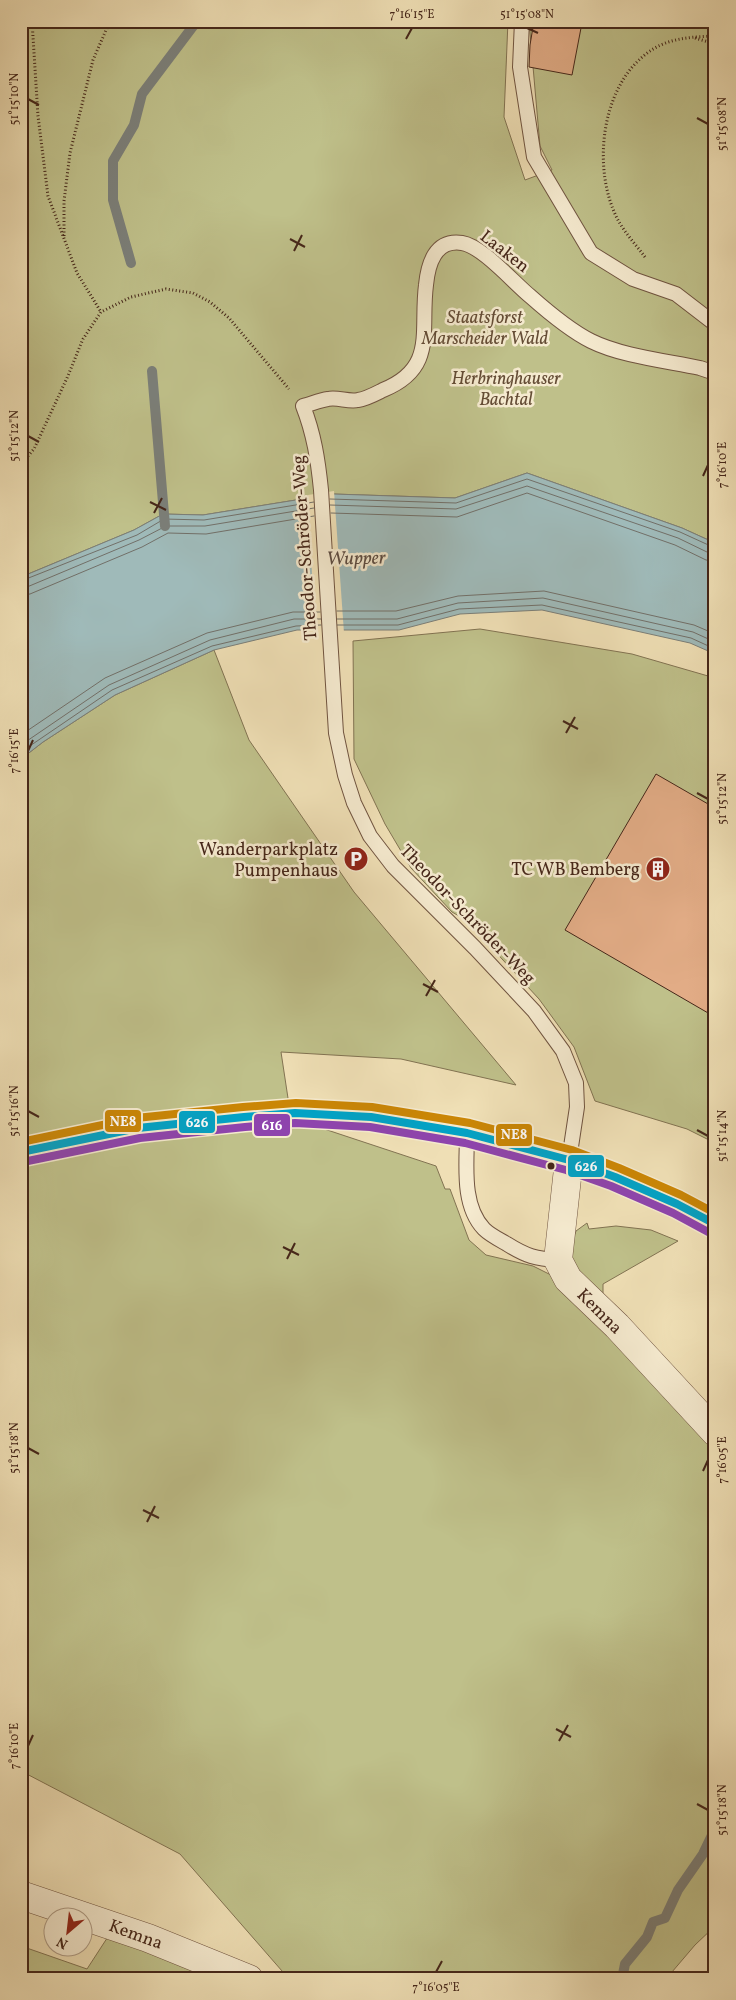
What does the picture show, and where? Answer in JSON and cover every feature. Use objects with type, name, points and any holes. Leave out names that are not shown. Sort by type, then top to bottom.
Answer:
[{"type":"main road","points":[[21,1152],[138,1128],[295,1113],[372,1118],[467,1132],[569,1160],[615,1177],[677,1204],[715,1224]]},
{"type":"main road","points":[[558,1260],[569,1160]]},
{"type":"main road","name":"Kemna","points":[[558,1260],[568,1279],[617,1326],[715,1432]]},
{"type":"main road","name":"Kemna","points":[[21,1895],[148,1938],[249,1979]]},
{"type":"lane","points":[[522,21],[520,66],[534,157],[591,253],[632,279],[676,294],[715,324]]},
{"type":"lane","name":"Laaken","points":[[303,406],[329,399],[358,400],[392,387],[407,377],[418,363],[424,346],[425,288],[428,267],[433,255],[441,247],[453,242],[465,243],[481,252],[529,296],[573,330],[591,340],[610,348],[700,368],[715,374]]},
{"type":"lane","name":"Theodor-Schröder-Weg","points":[[303,406],[312,430],[321,490],[336,733],[345,775],[354,803],[370,836],[393,866],[475,948],[534,1011],[563,1051],[576,1083],[578,1107],[569,1160]]},
{"type":"lane","points":[[467,1132],[468,1194],[473,1212],[484,1230],[537,1259],[558,1260]]},
{"type":"path","points":[[32,21],[38,116],[48,196],[77,273],[101,312]]},
{"type":"path","points":[[64,239],[64,201],[70,153],[93,60],[110,21]]},
{"type":"path","points":[[646,258],[618,220],[605,185],[603,166],[606,125],[611,105],[635,63],[646,53],[661,45],[686,37],[715,36]]},
{"type":"path","points":[[686,37],[715,44]]},
{"type":"path","points":[[21,464],[34,449],[83,339],[101,312],[130,297],[166,289],[193,294],[210,302],[229,318],[303,406]]},
{"type":"green space","name":"Staatsforst Marscheider Wald","points":[[21,21],[508,21],[504,117],[525,180],[552,170],[540,146],[529,21],[715,21],[715,543],[682,528],[527,473],[455,498],[333,494],[203,515],[163,514],[134,530],[21,577]]},
{"type":"green space","points":[[480,629],[632,654],[715,678],[715,1143],[687,1129],[595,1101],[574,1047],[539,999],[466,920],[452,912],[411,868],[385,824],[354,759],[353,641]]},
{"type":"green space","points":[[214,650],[249,740],[354,892],[516,1085],[401,1059],[281,1052],[291,1118],[436,1166],[445,1189],[450,1189],[469,1240],[486,1255],[533,1266],[561,1280],[715,1451],[715,1926],[695,1945],[666,1979],[289,1979],[180,1854],[21,1771],[21,759],[43,742],[115,695]]},
{"type":"green space","points":[[587,1223],[589,1229],[616,1226],[651,1230],[678,1241],[603,1284],[603,1300],[575,1273],[570,1246],[576,1231]]},
{"type":"green space","points":[[113,1929],[234,1979],[21,1979],[21,1946],[42,1953],[42,1958],[55,1958],[87,1969]]},
{"type":"water","name":"Wupper","points":[[527,473],[682,528],[715,543],[715,654],[690,643],[542,610],[460,614],[399,630],[297,630],[214,650],[115,695],[43,742],[21,759],[21,577],[134,530],[163,514],[203,515],[333,494],[455,498]]},
{"type":"pier","points":[[334,491],[344,633],[315,633],[308,495]]},
{"type":"building","points":[[534,21],[550,21],[581,28],[572,75],[529,67]]},
{"type":"building","name":"TC WB Bemberg","points":[[656,774],[715,808],[715,1017],[565,930]]},
{"type":"waterway","points":[[131,263],[113,200],[113,161],[134,125],[142,94],[197,21]]},
{"type":"waterway","points":[[152,371],[165,526]]},
{"type":"waterway","points":[[622,1979],[625,1964],[647,1937],[653,1922],[665,1918],[678,1890],[703,1854],[715,1829]]},
{"type":"transit line","name":"NE8","points":[[21,1142],[136,1118],[243,1107],[296,1103],[372,1107],[470,1123],[572,1150],[681,1195],[715,1213]]},
{"type":"transit line","name":"626","points":[[21,1152],[138,1128],[244,1117],[295,1113],[371,1117],[467,1133],[569,1160],[615,1177],[677,1204],[715,1224]]},
{"type":"transit line","name":"616","points":[[23,1162],[140,1138],[245,1127],[295,1123],[370,1127],[465,1143],[566,1170],[611,1186],[673,1213],[710,1233]]},
{"type":"place","name":"Wanderparkplatz Pumpenhaus","points":[[356,859]]},
{"type":"place","name":"TC WB Bemberg","points":[[658,869]]},
{"type":"park label","name":"Herbringhauser Bachtal","points":[[506,388]]}]
